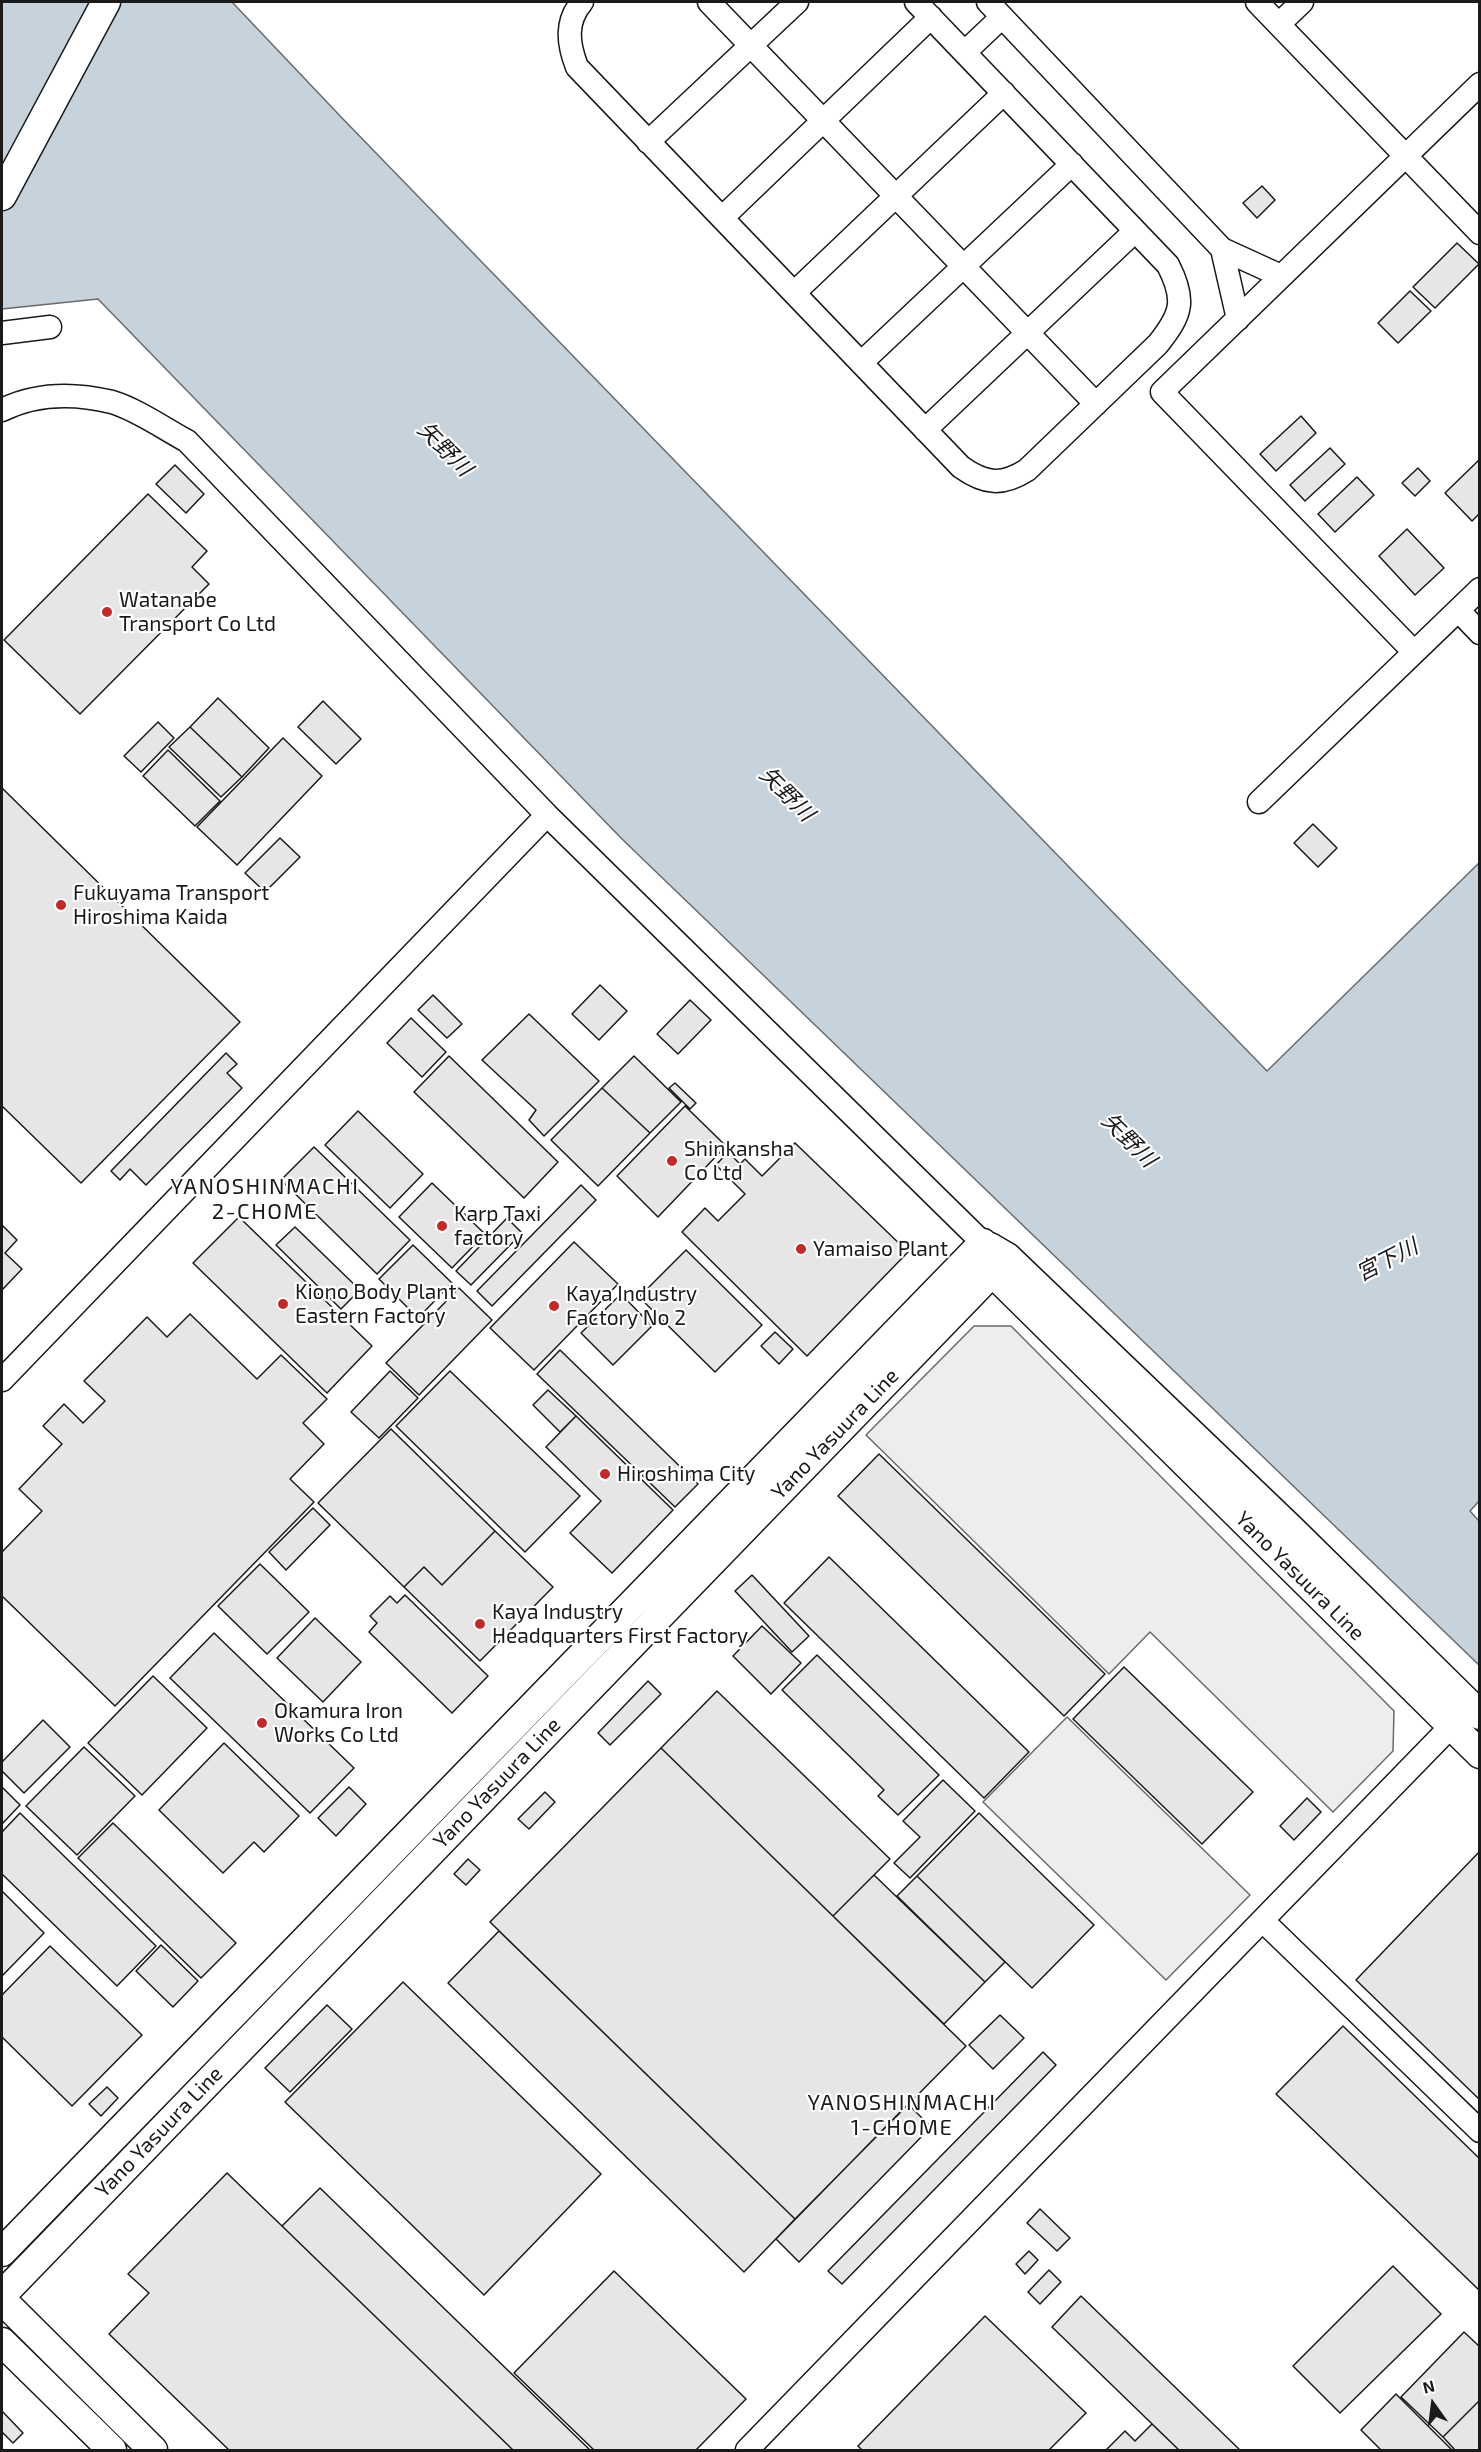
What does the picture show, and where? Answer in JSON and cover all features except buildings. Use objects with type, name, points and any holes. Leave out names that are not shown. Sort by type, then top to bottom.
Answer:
[{"type":"main road","points":[[2,196],[106,2]]},
{"type":"main road","name":"Yano Yasuura Line","points":[[994,1257],[1292,1530],[1467,1716],[1479,1754]]},
{"type":"main road","name":"Yano Yasuura Line","points":[[2,2252],[994,1257]]},
{"type":"main road","name":"Yano Yasuura Line","points":[[2,2295],[994,1257]]},
{"type":"main road","points":[[2,2300],[153,2451]]},
{"type":"main road","points":[[2,2342],[112,2451]]},
{"type":"street","points":[[582,2],[576,9],[568,30],[570,49],[577,67],[925,430],[961,467],[976,478],[994,481],[1013,479],[1027,470],[1136,366],[1175,324],[1181,303],[1177,282],[1168,265],[924,9],[824,120],[722,218]]},
{"type":"street","points":[[709,2],[1096,404]]},
{"type":"street","points":[[648,141],[797,2]]},
{"type":"street","points":[[1257,2],[1479,234]]},
{"type":"street","points":[[1279,24],[1302,2]]},
{"type":"street","points":[[965,52],[995,9],[1222,249],[1281,276]]},
{"type":"street","points":[[1162,392],[1479,84]]},
{"type":"street","points":[[794,293],[1004,93]]},
{"type":"street","points":[[861,363],[1071,164]]},
{"type":"street","points":[[925,430],[1135,231]]},
{"type":"street","points":[[1222,249],[1238,319]]},
{"type":"street","points":[[2,333],[50,327]]},
{"type":"street","points":[[1136,366],[1414,652]]},
{"type":"street","points":[[2,410],[15,403],[47,396],[78,396],[114,403],[187,441],[547,815],[994,1257]]},
{"type":"street","points":[[1259,802],[1479,589]]},
{"type":"street","points":[[1458,610],[1479,633]]},
{"type":"street","points":[[2,1380],[547,815]]},
{"type":"street","points":[[747,2451],[1263,1921],[1467,1716]]},
{"type":"street","points":[[1263,1921],[1479,2131]]},
{"type":"shaded area","points":[[974,1326],[1011,1326],[1394,1711],[1393,1751],[1333,1812],[1150,1632],[1109,1674],[866,1435]]},
{"type":"shaded area","points":[[1067,1717],[1250,1895],[1166,1980],[983,1802]]},
{"type":"water","points":[[2,2],[232,2],[1267,1071],[1479,863],[1480,1500],[1470,1511],[1479,1521],[1479,1665],[622,839],[98,299],[2,309]]},
{"type":"place","name":"Watanabe Transport Co Ltd","points":[[107,612]]},
{"type":"place","name":"Fukuyama Transport Hiroshima Kaida","points":[[61,905]]},
{"type":"place","name":"Shinkansha Co Ltd","points":[[672,1161]]},
{"type":"place","name":"Karp Taxi factory","points":[[442,1226]]},
{"type":"place","name":"Yamaiso Plant","points":[[801,1249]]},
{"type":"place","name":"Kiono Body Plant Eastern Factory","points":[[283,1304]]},
{"type":"place","name":"Kaya Industry Factory No 2","points":[[554,1306]]},
{"type":"place","name":"Hiroshima City","points":[[605,1474]]},
{"type":"place","name":"Kaya Industry Headquarters First Factory","points":[[480,1624]]},
{"type":"place","name":"Okamura Iron Works Co Ltd","points":[[262,1723]]},
{"type":"district","name":"YANOSHINMACHI 2-CHOME","points":[[265,1200]]},
{"type":"district","name":"YANOSHINMACHI 1-CHOME","points":[[902,2116]]},
{"type":"water label","name":"矢野川","points":[[445,449]]},
{"type":"water label","name":"矢野川","points":[[787,794]]},
{"type":"water label","name":"矢野川","points":[[1129,1140]]},
{"type":"water label","name":"宮下川","points":[[1387,1260]]}]
